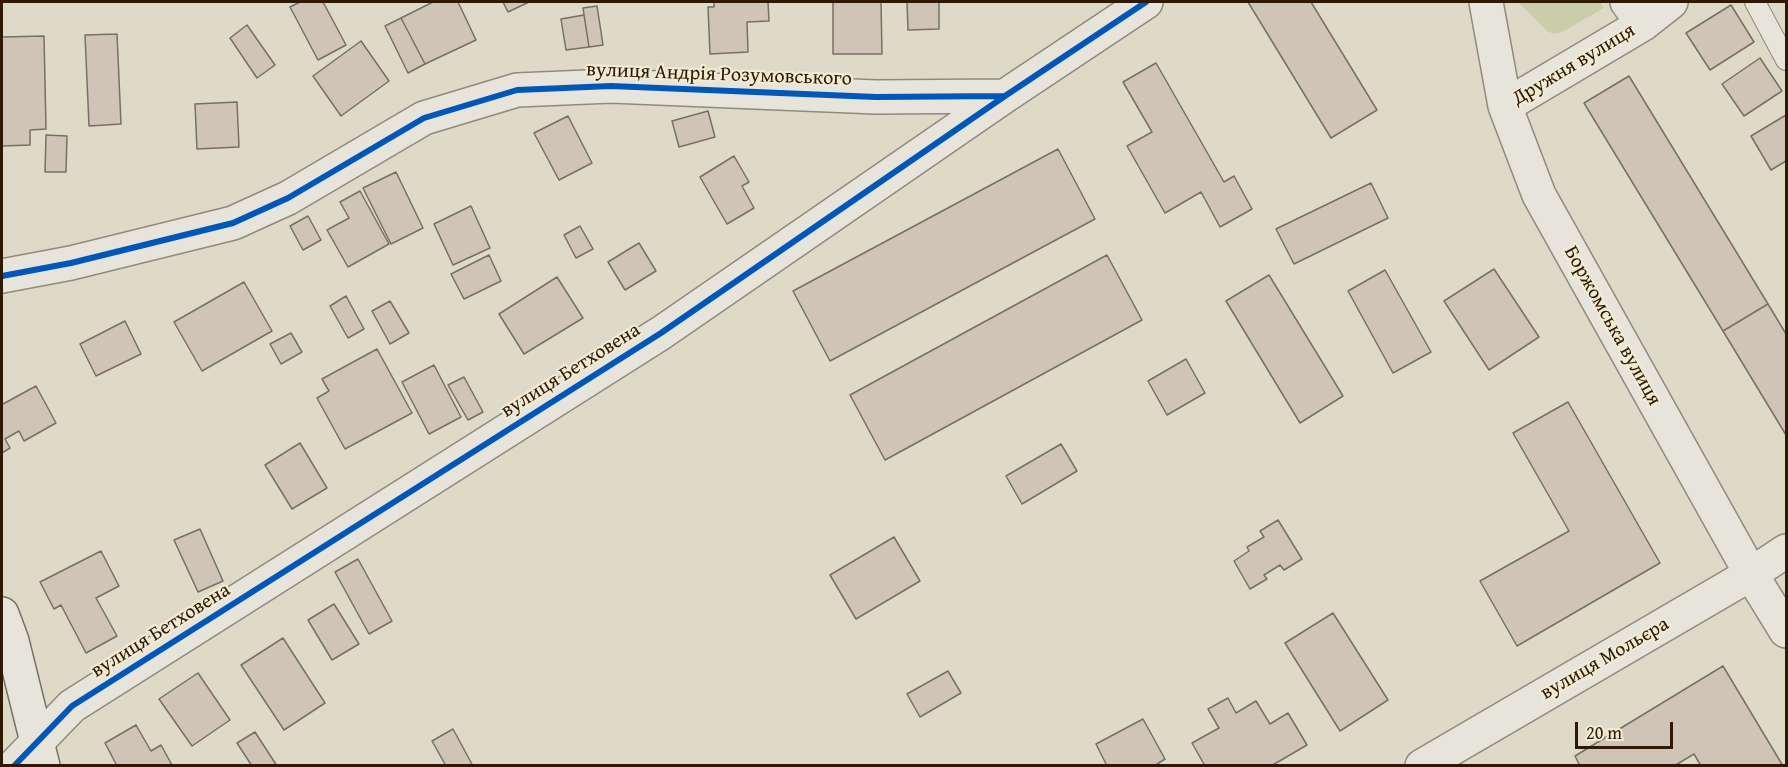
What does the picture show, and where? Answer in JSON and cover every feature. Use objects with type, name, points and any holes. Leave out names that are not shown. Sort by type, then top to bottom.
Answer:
[{"type":"street","name":"вулиця Бетховена","points":[[31,758],[72,706],[662,333],[1005,96],[1146,2]]},
{"type":"street","name":"Боржомська вулиця","points":[[1486,2],[1505,106],[1539,195],[1751,574],[1786,631]]},
{"type":"street","name":"Дружня вулиця","points":[[1505,106],[1635,13],[1671,2]]},
{"type":"street","name":"вулиця Андрія Розумовського","points":[[2,276],[71,263],[233,223],[288,198],[424,118],[517,90],[611,86],[876,97],[1005,96]]},
{"type":"street","name":"вулиця Мольєра","points":[[1422,765],[1751,574],[1786,551]]},
{"type":"street","points":[[2,614],[12,641],[31,758]]},
{"type":"lane","points":[[1755,2],[1786,60]]},
{"type":"green space","points":[[1518,2],[1600,2],[1604,8],[1562,32],[1554,34],[1547,31]]},
{"type":"building","points":[[300,2],[323,2],[346,45],[318,60],[290,7]]},
{"type":"building","points":[[433,2],[458,2],[476,40],[425,64],[401,18]]},
{"type":"building","points":[[503,2],[529,2],[508,12]]},
{"type":"building","points":[[714,2],[768,2],[769,21],[747,22],[748,52],[710,54],[708,7],[714,7]]},
{"type":"building","points":[[833,2],[881,2],[882,54],[833,54]]},
{"type":"building","points":[[907,2],[939,2],[939,29],[908,30]]},
{"type":"building","points":[[1248,2],[1311,2],[1377,110],[1331,138]]},
{"type":"building","points":[[1731,5],[1754,42],[1710,70],[1686,33]]},
{"type":"building","points":[[597,6],[603,45],[589,47],[583,8]]},
{"type":"building","points":[[584,15],[589,47],[566,50],[561,19]]},
{"type":"building","points":[[401,18],[425,64],[408,73],[385,26]]},
{"type":"building","points":[[247,25],[275,65],[257,78],[230,38]]},
{"type":"building","points":[[117,34],[121,124],[89,126],[85,35]]},
{"type":"building","points":[[44,36],[46,129],[30,130],[30,145],[2,146],[2,37]]},
{"type":"building","points":[[361,41],[389,81],[341,116],[313,76]]},
{"type":"building","points":[[1760,58],[1782,91],[1744,116],[1722,84]]},
{"type":"building","points":[[1156,63],[1224,182],[1234,176],[1252,209],[1220,227],[1201,192],[1165,213],[1127,146],[1152,132],[1123,82]]},
{"type":"building","points":[[1629,76],[1768,304],[1723,331],[1584,103]]},
{"type":"building","points":[[237,102],[239,147],[197,149],[195,104]]},
{"type":"building","points":[[708,111],[715,137],[679,147],[672,121]]},
{"type":"building","points":[[1786,115],[1786,161],[1771,170],[1751,136]]},
{"type":"building","points":[[568,116],[592,163],[559,180],[534,133]]},
{"type":"building","points":[[46,135],[67,136],[66,172],[45,172]]},
{"type":"building","points":[[1058,149],[1095,219],[830,361],[793,291]]},
{"type":"building","points":[[734,156],[749,182],[742,186],[754,208],[727,224],[700,177]]},
{"type":"building","points":[[396,172],[423,228],[391,244],[363,188]]},
{"type":"building","points":[[1371,183],[1388,218],[1294,264],[1276,229]]},
{"type":"building","points":[[360,191],[389,244],[348,267],[327,230],[349,218],[340,202]]},
{"type":"building","points":[[471,206],[490,248],[453,265],[434,224]]},
{"type":"building","points":[[308,216],[321,240],[303,250],[290,226]]},
{"type":"building","points":[[580,226],[593,249],[576,258],[564,235]]},
{"type":"building","points":[[639,243],[656,271],[625,290],[608,262]]},
{"type":"building","points":[[489,255],[501,281],[464,299],[451,274]]},
{"type":"building","points":[[1107,255],[1142,320],[885,460],[850,395]]},
{"type":"building","points":[[1494,269],[1539,337],[1489,370],[1444,301]]},
{"type":"building","points":[[1385,270],[1431,352],[1393,373],[1348,291]]},
{"type":"building","points":[[1269,275],[1343,396],[1300,423],[1226,301]]},
{"type":"building","points":[[557,277],[583,318],[524,354],[499,314]]},
{"type":"building","points":[[244,282],[272,331],[202,371],[174,322]]},
{"type":"building","points":[[346,296],[364,329],[348,338],[330,306]]},
{"type":"building","points":[[390,301],[409,333],[390,344],[372,311]]},
{"type":"building","points":[[1768,304],[1786,334],[1786,435],[1723,331]]},
{"type":"building","points":[[125,321],[141,354],[96,376],[80,344]]},
{"type":"building","points":[[291,333],[302,352],[281,364],[270,344]]},
{"type":"building","points":[[377,349],[412,413],[345,449],[317,398],[329,391],[322,379]]},
{"type":"building","points":[[1186,359],[1205,393],[1167,415],[1148,381]]},
{"type":"building","points":[[434,365],[461,417],[429,434],[402,382]]},
{"type":"building","points":[[464,377],[483,412],[468,420],[448,385]]},
{"type":"building","points":[[36,386],[56,423],[24,441],[19,431],[5,439],[10,448],[2,453],[2,402],[3,404]]},
{"type":"building","points":[[1568,402],[1660,563],[1517,646],[1480,581],[1569,531],[1513,433]]},
{"type":"building","points":[[300,443],[327,488],[292,509],[265,465]]},
{"type":"building","points":[[1061,444],[1077,471],[1022,504],[1006,476]]},
{"type":"building","points":[[1278,520],[1302,559],[1284,570],[1280,565],[1264,575],[1267,579],[1250,589],[1234,561],[1249,551],[1247,547],[1264,537],[1260,531]]},
{"type":"building","points":[[200,529],[223,581],[198,592],[174,540]]},
{"type":"building","points":[[894,537],[920,581],[856,619],[830,575]]},
{"type":"building","points":[[101,551],[119,586],[96,598],[117,636],[86,653],[61,605],[54,609],[40,582]]},
{"type":"building","points":[[358,559],[392,621],[369,634],[335,572]]},
{"type":"building","points":[[334,604],[359,644],[332,660],[308,620]]},
{"type":"building","points":[[1333,613],[1388,700],[1340,731],[1285,643]]},
{"type":"building","points":[[283,638],[325,703],[284,730],[241,665]]},
{"type":"building","points":[[1723,666],[1783,766],[1701,766],[1694,754],[1674,766],[1580,766],[1575,756]]},
{"type":"building","points":[[948,671],[961,693],[920,717],[907,694]]},
{"type":"building","points":[[198,673],[230,720],[192,746],[159,699]]},
{"type":"building","points":[[1228,698],[1236,713],[1256,701],[1270,724],[1288,713],[1307,745],[1271,766],[1205,766],[1192,743],[1219,728],[1208,709]]},
{"type":"building","points":[[1143,719],[1165,759],[1154,766],[1107,766],[1096,744]]},
{"type":"building","points":[[136,725],[151,751],[161,745],[172,765],[117,766],[105,743]]},
{"type":"building","points":[[453,729],[473,766],[446,766],[432,741]]},
{"type":"building","points":[[255,732],[277,766],[252,766],[237,743]]},
{"type":"cycle path","points":[[14,766],[72,706],[661,333],[1005,96],[1146,2]]},
{"type":"cycle path","points":[[2,276],[71,263],[233,223],[288,198],[424,118],[517,90],[611,86],[876,97],[1005,96]]}]
